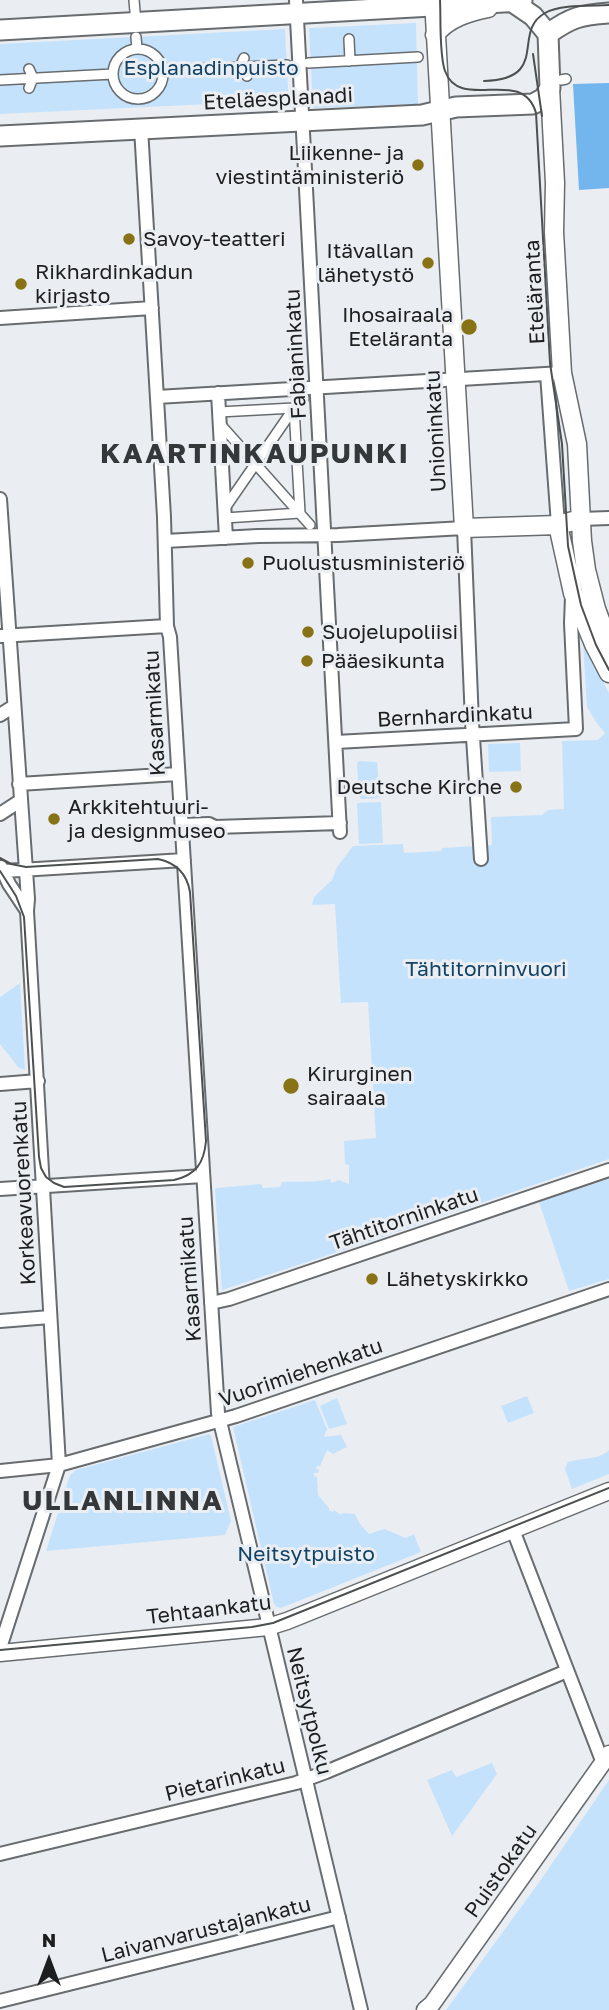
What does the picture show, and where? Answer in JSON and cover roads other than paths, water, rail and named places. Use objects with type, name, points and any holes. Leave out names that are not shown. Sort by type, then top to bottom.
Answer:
[{"type":"main road","points":[[0,30],[136,30],[296,7],[522,1]]},
{"type":"main road","points":[[522,1],[548,34],[569,20],[609,13]]},
{"type":"main road","points":[[435,35],[441,27],[459,16],[522,1]]},
{"type":"main road","name":"Unioninkatu","points":[[434,3],[464,528]]},
{"type":"main road","name":"Eteläranta","points":[[548,34],[559,82],[554,232],[554,374],[577,444],[584,557],[592,594],[609,644]]},
{"type":"main road","name":"Eteläesplanadi","points":[[0,136],[422,115],[440,110],[533,104],[544,98],[559,82]]},
{"type":"main road","points":[[464,528],[558,525],[581,519]]},
{"type":"main road","name":"Eteläranta","points":[[558,525],[573,593]]},
{"type":"main road","points":[[573,593],[609,673]]},
{"type":"street","points":[[134,0],[137,49]]},
{"type":"street","name":"Fabianinkatu","points":[[182,825],[209,824],[215,827],[294,824],[340,828],[296,7]]},
{"type":"street","points":[[349,39],[350,61]]},
{"type":"street","points":[[137,49],[156,56],[161,65],[159,71],[163,79],[159,88],[140,103],[117,87],[113,74],[115,64],[121,56],[129,50],[137,49]]},
{"type":"street","points":[[308,63],[412,59]]},
{"type":"street","points":[[159,71],[242,62],[287,65]]},
{"type":"street","points":[[242,62],[247,76]]},
{"type":"street","points":[[0,80],[113,74]]},
{"type":"street","name":"Kasarmikatu","points":[[141,128],[165,541],[167,626],[170,637],[219,1422]]},
{"type":"street","points":[[0,318],[152,308]]},
{"type":"street","points":[[157,397],[554,374]]},
{"type":"street","name":"Eteläranta","points":[[554,374],[558,525]]},
{"type":"street","points":[[218,393],[226,538]]},
{"type":"street","points":[[225,513],[255,463],[304,398]]},
{"type":"street","points":[[220,418],[294,408]]},
{"type":"street","points":[[294,408],[300,513]]},
{"type":"street","points":[[220,418],[255,463],[310,525]]},
{"type":"street","name":"Korkeavuorenkatu","points":[[0,499],[5,636],[14,706],[26,871],[59,1465]]},
{"type":"street","points":[[225,513],[300,513]]},
{"type":"street","points":[[581,519],[609,517]]},
{"type":"street","points":[[165,541],[464,528]]},
{"type":"street","name":"Unioninkatu","points":[[464,528],[481,859]]},
{"type":"street","name":"Eteläranta","points":[[573,593],[571,625],[576,729]]},
{"type":"street","points":[[5,636],[167,626]]},
{"type":"street","points":[[0,715],[14,706]]},
{"type":"street","name":"Bernhardinkatu","points":[[335,742],[576,729]]},
{"type":"street","points":[[19,784],[178,774]]},
{"type":"street","points":[[0,814],[20,801]]},
{"type":"street","points":[[27,911],[2,869],[26,871],[184,859]]},
{"type":"street","points":[[0,1084],[37,1081]]},
{"type":"street","name":"Tähtitorninkatu","points":[[211,1303],[609,1170]]},
{"type":"street","points":[[0,1189],[203,1176]]},
{"type":"street","name":"Vuorimiehenkatu","points":[[0,1471],[59,1465],[219,1422],[609,1289]]},
{"type":"street","points":[[0,1321],[50,1317]]},
{"type":"street","name":"Neitsytpolku","points":[[219,1422],[361,2010]]},
{"type":"street","points":[[0,1651],[59,1465]]},
{"type":"street","name":"Tehtaankatu","points":[[0,1651],[268,1627],[609,1491]]},
{"type":"street","points":[[513,1530],[567,1671],[606,1758]]},
{"type":"street","name":"Pietarinkatu","points":[[0,1854],[307,1780],[567,1671]]},
{"type":"street","name":"Puistokatu","points":[[425,2010],[432,2004],[606,1758]]},
{"type":"street","name":"Laivanvarustajankatu","points":[[0,2001],[339,1917]]},
{"type":"water","points":[[609,83],[609,188],[579,190],[573,84]]},
{"type":"tram line","points":[[440,0],[443,64],[453,83],[464,89],[518,92],[529,99],[536,113],[550,363],[562,444],[568,546],[581,605],[609,670]]},
{"type":"tram line","points":[[484,81],[504,78],[517,72],[524,64],[535,21],[545,13],[567,7],[609,5]]},
{"type":"tram line","points":[[533,54],[542,116]]},
{"type":"tram line","points":[[0,858],[26,867],[158,859],[176,866],[184,875],[190,892],[206,1141],[201,1162],[188,1175],[174,1180],[64,1187],[46,1177],[39,1157],[24,917],[16,896],[0,871]]},
{"type":"tram line","points":[[0,1650],[273,1623],[609,1488]]},
{"type":"place","name":"Liikenne- ja viestintäministeriö","points":[[418,165]]},
{"type":"place","name":"Savoy-teatteri","points":[[129,239]]},
{"type":"place","name":"Itävallan lähetystö","points":[[428,263]]},
{"type":"place","name":"Rikhardinkadun kirjasto","points":[[21,284]]},
{"type":"place","name":"Ihosairaala Eteläranta","points":[[469,327]]},
{"type":"place","name":"Puolustusministeriö","points":[[248,563]]},
{"type":"place","name":"Suojelupoliisi","points":[[308,632]]},
{"type":"place","name":"Pääesikunta","points":[[307,661]]},
{"type":"place","name":"Deutsche Kirche","points":[[516,787]]},
{"type":"place","name":"Arkkitehtuuri- ja designmuseo","points":[[54,819]]},
{"type":"place","name":"Kirurginen sairaala","points":[[291,1086]]},
{"type":"place","name":"Lähetyskirkko","points":[[372,1279]]},
{"type":"district","name":"KAARTINKAUPUNKI","points":[[255,454]]},
{"type":"district","name":"ULLANLINNA","points":[[123,1501]]},
{"type":"park label","name":"Esplanadinpuisto","points":[[211,68]]},
{"type":"park label","name":"Tähtitorninvuori","points":[[486,969]]},
{"type":"park label","name":"Neitsytpuisto","points":[[306,1554]]}]
